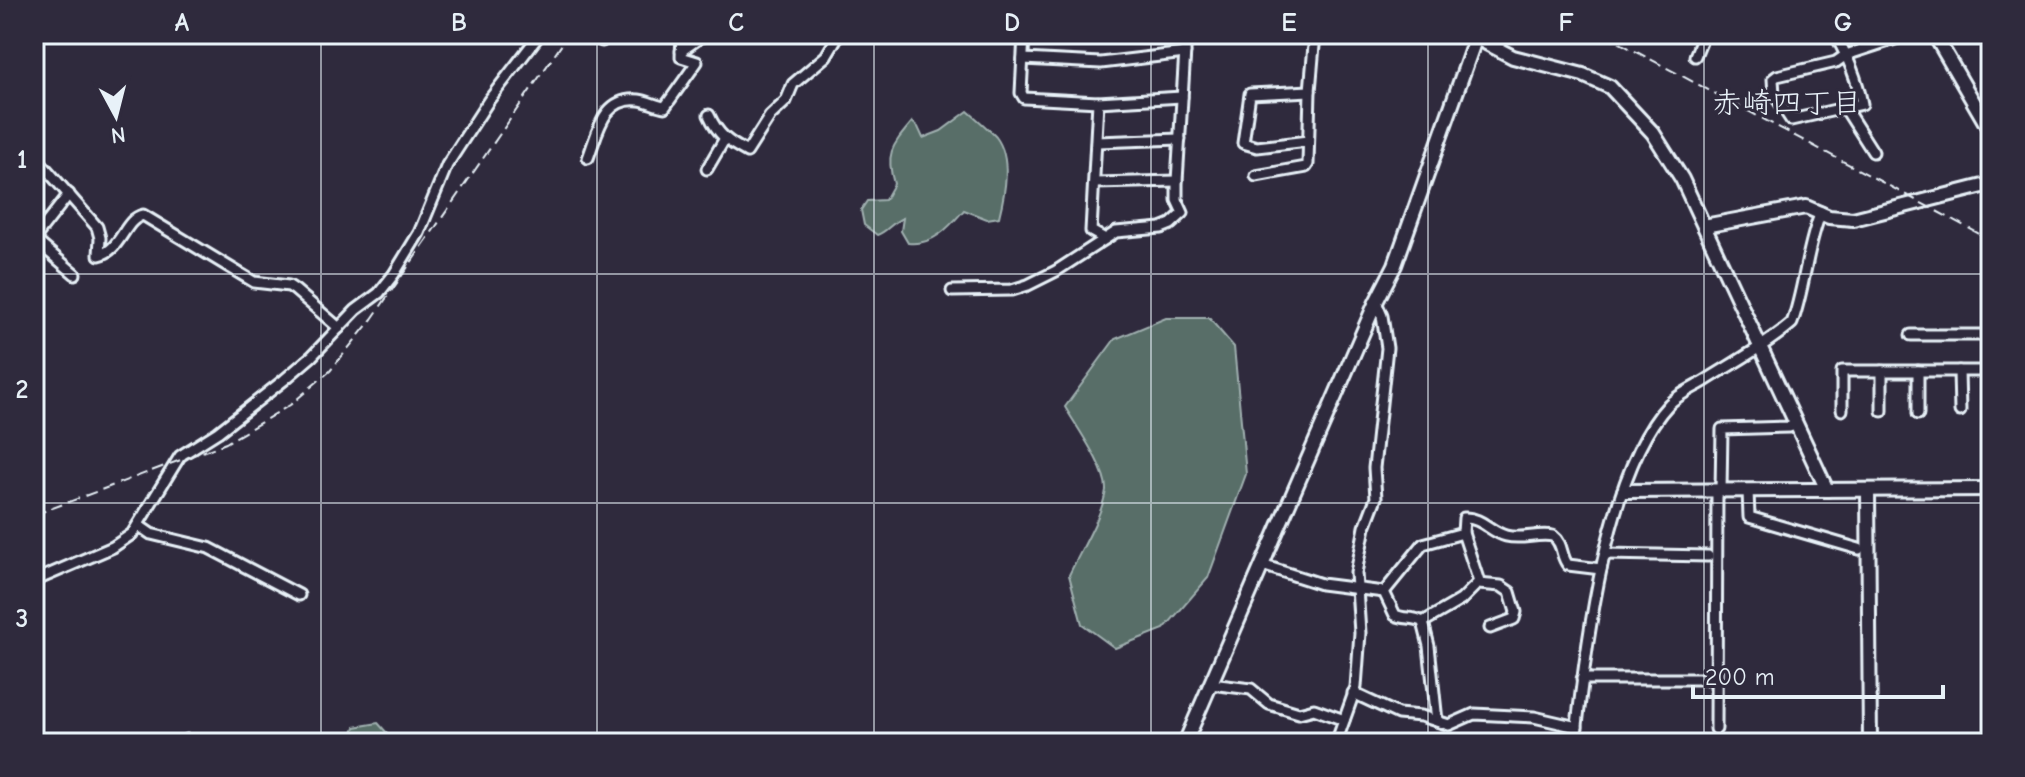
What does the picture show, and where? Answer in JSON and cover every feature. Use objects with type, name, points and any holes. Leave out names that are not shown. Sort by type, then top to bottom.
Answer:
[{"type":"street","points":[[34,581],[113,547],[132,534],[180,456],[218,432],[284,380],[356,310],[379,293],[419,233],[447,165],[489,100],[540,34]]},
{"type":"street","points":[[588,158],[603,116],[612,107],[638,100],[665,107],[697,62],[681,57],[682,34]]},
{"type":"street","points":[[681,51],[705,34]]},
{"type":"street","points":[[709,115],[724,140],[747,152],[770,116],[786,101],[793,84],[826,56],[839,34]]},
{"type":"street","points":[[1024,34],[1021,93],[1024,98],[1098,102],[1182,97]]},
{"type":"street","points":[[952,291],[1012,290],[1028,285],[1125,229],[1153,230],[1171,224],[1183,213],[1177,200],[1177,181],[1186,34]]},
{"type":"street","points":[[1256,176],[1306,167],[1308,164],[1315,34]]},
{"type":"street","points":[[1695,56],[1704,34]]},
{"type":"street","points":[[1835,34],[1846,55],[1856,75],[1862,104],[1791,120],[1774,94],[1773,79],[1777,76],[1836,62],[1846,55],[1910,34]]},
{"type":"street","points":[[1934,34],[1991,132]]},
{"type":"street","points":[[1185,743],[1376,302],[1395,265],[1472,36],[1513,57],[1583,75],[1610,87],[1632,107],[1666,152],[1704,226],[1827,490]]},
{"type":"street","points":[[1023,59],[1101,63],[1185,53]]},
{"type":"street","points":[[1308,141],[1257,147],[1243,143],[1250,94],[1310,91]]},
{"type":"street","points":[[1098,102],[1091,231],[1105,239]]},
{"type":"street","points":[[1845,108],[1873,152]]},
{"type":"street","points":[[1097,142],[1180,139]]},
{"type":"street","points":[[707,169],[724,140]]},
{"type":"street","points":[[34,155],[100,231],[99,255],[115,247],[136,217],[143,215],[254,282],[289,286],[339,328]]},
{"type":"street","points":[[1095,183],[1177,181]]},
{"type":"street","points":[[1704,226],[1806,207],[1840,220],[1853,219],[1991,184]]},
{"type":"street","points":[[69,194],[34,239],[75,274]]},
{"type":"street","points":[[1575,743],[1582,679],[1601,569],[1624,491],[1648,434],[1671,402],[1792,323],[1799,304],[1806,255],[1821,212]]},
{"type":"street","points":[[1336,743],[1358,671],[1360,633],[1356,588],[1359,557],[1376,498],[1374,468],[1386,364],[1382,316],[1376,302]]},
{"type":"street","points":[[1911,335],[1991,335]]},
{"type":"street","points":[[1842,410],[1842,371],[1991,371]]},
{"type":"street","points":[[1882,371],[1882,411]]},
{"type":"street","points":[[1918,371],[1918,414]]},
{"type":"street","points":[[1959,371],[1960,411]]},
{"type":"street","points":[[1716,729],[1722,429],[1789,427],[1797,424]]},
{"type":"street","points":[[1624,491],[1991,489]]},
{"type":"street","points":[[1868,490],[1870,743]]},
{"type":"street","points":[[1748,491],[1749,517],[1859,549]]},
{"type":"street","points":[[1423,622],[1461,600],[1478,584],[1463,533],[1462,522],[1468,518],[1476,518],[1508,537],[1553,536],[1562,545],[1568,565],[1601,569]]},
{"type":"street","points":[[138,525],[151,534],[209,548],[299,595]]},
{"type":"street","points":[[1384,592],[1423,544],[1463,533]]},
{"type":"street","points":[[1398,574],[1396,570],[1412,553],[1409,550]]},
{"type":"street","points":[[1606,554],[1708,556]]},
{"type":"street","points":[[1262,565],[1321,584],[1384,592]]},
{"type":"street","points":[[1478,584],[1506,589],[1513,602],[1514,619],[1490,628]]},
{"type":"street","points":[[1384,592],[1395,615],[1423,622],[1429,646],[1437,721]]},
{"type":"street","points":[[1582,679],[1716,679]]},
{"type":"street","points":[[1211,684],[1251,689],[1269,704],[1299,713],[1314,709],[1344,720]]},
{"type":"street","points":[[1353,693],[1398,714],[1421,716],[1449,725],[1474,714],[1534,717],[1577,727]]},
{"type":"street","points":[[179,743],[187,740],[188,743]]},
{"type":"green space","points":[[968,111],[996,137],[1004,155],[1005,187],[999,217],[987,219],[964,210],[940,234],[917,243],[908,243],[901,231],[903,218],[877,235],[864,225],[861,210],[867,201],[885,200],[894,184],[890,165],[892,150],[912,122],[923,138],[941,131]]},
{"type":"green space","points":[[1166,318],[1209,318],[1234,347],[1246,474],[1208,578],[1164,629],[1115,648],[1082,624],[1069,575],[1096,521],[1106,490],[1102,471],[1065,407],[1115,339]]},
{"type":"green space","points":[[378,723],[396,743],[349,743],[355,727]]},
{"type":"railway","points":[[34,515],[226,443],[290,405],[330,371],[372,319],[569,34]]},
{"type":"railway","points":[[1603,34],[1991,240]]},
{"type":"district","name":"赤崎四丁目","points":[[1787,103]]}]
